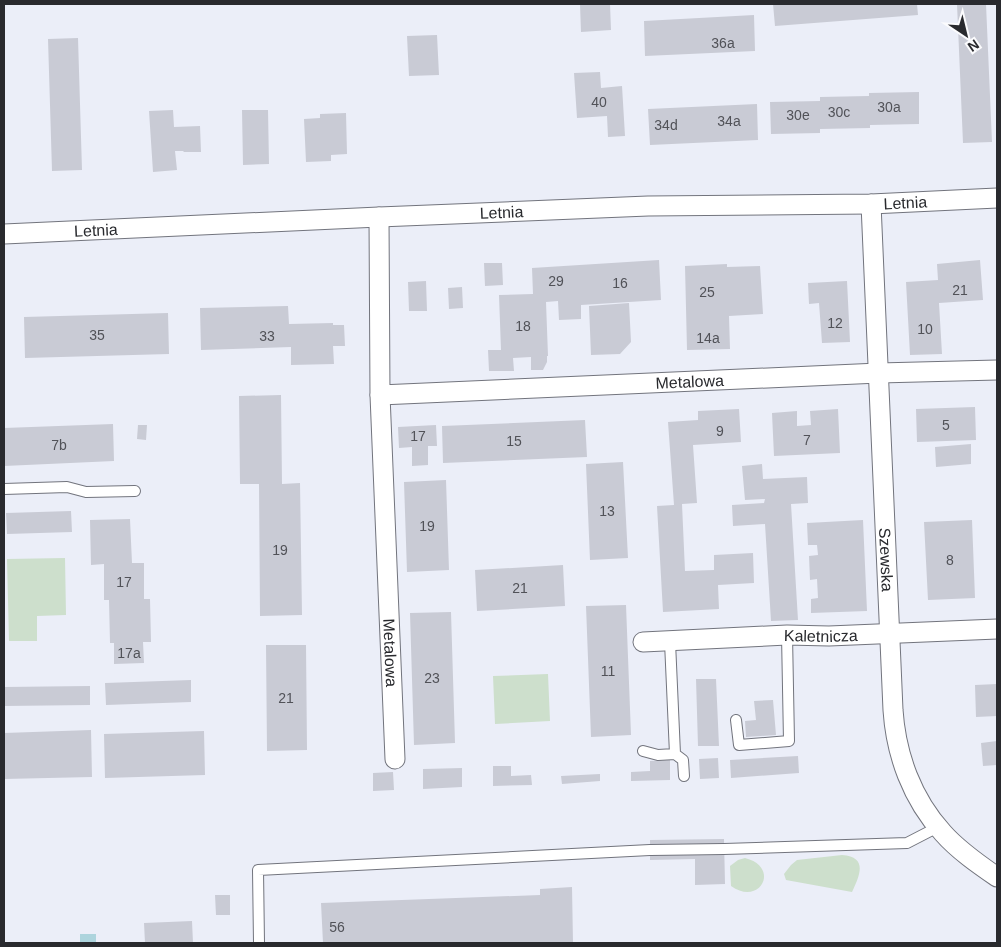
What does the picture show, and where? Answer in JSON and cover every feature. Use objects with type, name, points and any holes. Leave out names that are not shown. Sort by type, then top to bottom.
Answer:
[{"type":"street","name":"Letnia","points":[[4,234],[648,206],[871,204],[997,198]]},
{"type":"street","name":"Szewska","points":[[871,204],[893,710],[897,740],[910,781],[924,808],[944,835],[997,877]]},
{"type":"street","name":"Metalowa","points":[[379,217],[380,396],[395,759]]},
{"type":"street","name":"Metalowa","points":[[380,396],[997,370]]},
{"type":"street","name":"Kaletnicza","points":[[643,642],[787,635],[829,636],[997,629]]},
{"type":"lane","points":[[4,489],[67,487],[86,492],[135,491]]},
{"type":"lane","points":[[736,720],[739,745],[789,741],[787,635]]},
{"type":"lane","points":[[670,642],[675,754]]},
{"type":"lane","points":[[644,751],[658,755],[675,754],[683,760],[684,776]]},
{"type":"lane","points":[[259,943],[258,870],[650,850],[908,843],[938,827]]},
{"type":"green space","points":[[65,558],[66,615],[37,616],[37,641],[9,641],[7,559]]},
{"type":"green space","points":[[548,674],[550,721],[495,724],[493,676]]},
{"type":"green space","points":[[842,855],[850,856],[859,863],[859,873],[852,892],[786,880],[784,874],[797,860]]},
{"type":"green space","points":[[745,858],[756,863],[762,869],[764,876],[758,889],[750,892],[741,891],[731,886],[730,866],[738,860]]},
{"type":"water","points":[[80,934],[96,934],[96,943],[80,943]]},
{"type":"building","points":[[580,4],[610,4],[611,30],[581,32]]},
{"type":"building","points":[[773,4],[917,4],[918,15],[775,26]]},
{"type":"building","points":[[957,4],[986,4],[992,142],[963,143]]},
{"type":"building","points":[[754,15],[755,51],[645,56],[644,21]]},
{"type":"building","points":[[437,35],[439,75],[409,76],[407,36]]},
{"type":"building","points":[[78,38],[82,170],[52,171],[48,39]]},
{"type":"building","points":[[600,72],[601,88],[622,86],[625,136],[608,137],[607,116],[577,118],[574,73]]},
{"type":"building","points":[[919,92],[919,124],[870,125],[870,128],[820,129],[820,133],[771,134],[770,102],[820,101],[820,97],[869,96],[869,93]]},
{"type":"building","points":[[757,104],[758,140],[650,145],[648,109]]},
{"type":"building","points":[[173,110],[174,127],[200,126],[201,152],[175,151],[177,170],[153,172],[149,111]]},
{"type":"building","points":[[242,110],[268,110],[269,164],[243,165]]},
{"type":"building","points":[[346,113],[347,154],[331,155],[331,161],[306,162],[304,119],[320,118],[320,114]]},
{"type":"building","points":[[659,260],[661,300],[581,305],[581,319],[559,320],[558,301],[546,302],[548,356],[543,370],[531,370],[531,357],[513,358],[514,371],[489,371],[488,350],[501,350],[499,295],[533,294],[532,268]]},
{"type":"building","points":[[980,260],[983,300],[939,303],[942,354],[910,355],[906,282],[938,280],[937,264]]},
{"type":"building","points":[[484,263],[502,263],[503,285],[485,286]]},
{"type":"building","points":[[727,264],[727,267],[760,266],[763,314],[729,316],[730,349],[687,350],[685,266]]},
{"type":"building","points":[[426,281],[427,311],[409,311],[408,282]]},
{"type":"building","points":[[847,281],[850,342],[822,343],[819,303],[809,304],[808,283]]},
{"type":"building","points":[[462,287],[463,308],[449,309],[448,288]]},
{"type":"building","points":[[629,303],[631,342],[620,354],[591,355],[589,306]]},
{"type":"building","points":[[288,306],[289,324],[333,323],[333,325],[344,325],[345,346],[333,346],[334,364],[291,365],[291,347],[201,350],[200,308]]},
{"type":"building","points":[[168,313],[169,354],[25,358],[24,317]]},
{"type":"building","points":[[281,395],[282,484],[300,483],[302,615],[260,616],[259,484],[240,484],[239,396]]},
{"type":"building","points":[[975,407],[976,440],[917,442],[916,409]]},
{"type":"building","points":[[739,409],[741,442],[693,445],[697,503],[682,504],[685,571],[714,570],[714,555],[753,553],[754,583],[718,585],[719,609],[663,612],[657,506],[674,505],[668,422],[698,420],[698,411]]},
{"type":"building","points":[[838,409],[840,453],[774,456],[772,413],[797,411],[797,426],[811,425],[810,411]]},
{"type":"building","points":[[585,420],[587,457],[443,463],[442,426]]},
{"type":"building","points":[[113,424],[114,461],[4,466],[4,428]]},
{"type":"building","points":[[138,425],[147,425],[146,440],[137,439]]},
{"type":"building","points":[[436,425],[437,446],[428,446],[428,465],[412,466],[412,447],[399,448],[398,427]]},
{"type":"building","points":[[971,444],[971,464],[936,467],[935,447]]},
{"type":"building","points":[[623,462],[628,558],[590,560],[586,464]]},
{"type":"building","points":[[762,464],[763,479],[807,477],[808,503],[791,504],[798,620],[771,621],[765,524],[733,526],[732,505],[764,503],[765,499],[745,500],[742,466]]},
{"type":"building","points":[[446,480],[449,570],[407,572],[404,482]]},
{"type":"building","points":[[71,511],[72,532],[7,534],[6,513]]},
{"type":"building","points":[[130,519],[132,563],[144,563],[144,599],[150,599],[151,642],[143,642],[144,663],[114,664],[114,643],[110,643],[109,600],[104,600],[104,564],[91,565],[90,520]]},
{"type":"building","points":[[863,520],[867,611],[811,613],[811,599],[818,598],[817,579],[810,580],[809,556],[818,555],[817,545],[808,545],[807,523]]},
{"type":"building","points":[[972,520],[975,598],[928,600],[924,522]]},
{"type":"building","points":[[563,565],[565,606],[477,611],[475,570]]},
{"type":"building","points":[[626,605],[631,735],[591,737],[586,606]]},
{"type":"building","points":[[451,612],[455,743],[414,745],[410,613]]},
{"type":"building","points":[[266,645],[306,645],[307,750],[267,751]]},
{"type":"building","points":[[696,679],[716,679],[719,746],[698,746]]},
{"type":"building","points":[[191,680],[191,702],[106,705],[105,683]]},
{"type":"building","points":[[997,684],[997,716],[976,717],[975,685]]},
{"type":"building","points":[[90,686],[90,705],[4,706],[4,687]]},
{"type":"building","points":[[773,700],[776,735],[746,737],[745,721],[756,720],[754,701]]},
{"type":"building","points":[[91,730],[92,777],[4,779],[4,733]]},
{"type":"building","points":[[204,731],[205,775],[105,778],[104,734]]},
{"type":"building","points":[[997,741],[997,765],[983,766],[981,743]]},
{"type":"building","points":[[798,756],[799,773],[731,778],[730,760]]},
{"type":"building","points":[[718,758],[719,778],[700,779],[699,759]]},
{"type":"building","points":[[670,760],[670,780],[631,781],[631,772],[650,771],[650,761]]},
{"type":"building","points":[[493,766],[511,766],[511,776],[531,775],[532,785],[493,786]]},
{"type":"building","points":[[462,768],[462,787],[423,789],[423,769]]},
{"type":"building","points":[[393,772],[394,790],[373,791],[373,773]]},
{"type":"building","points":[[600,774],[600,781],[562,784],[561,776]]},
{"type":"building","points":[[724,839],[725,884],[695,885],[695,859],[650,860],[650,840]]},
{"type":"building","points":[[572,887],[573,943],[323,943],[321,903],[540,895],[540,889]]},
{"type":"building","points":[[215,895],[230,895],[230,915],[216,915]]},
{"type":"building","points":[[192,921],[193,943],[145,943],[144,923]]}]
